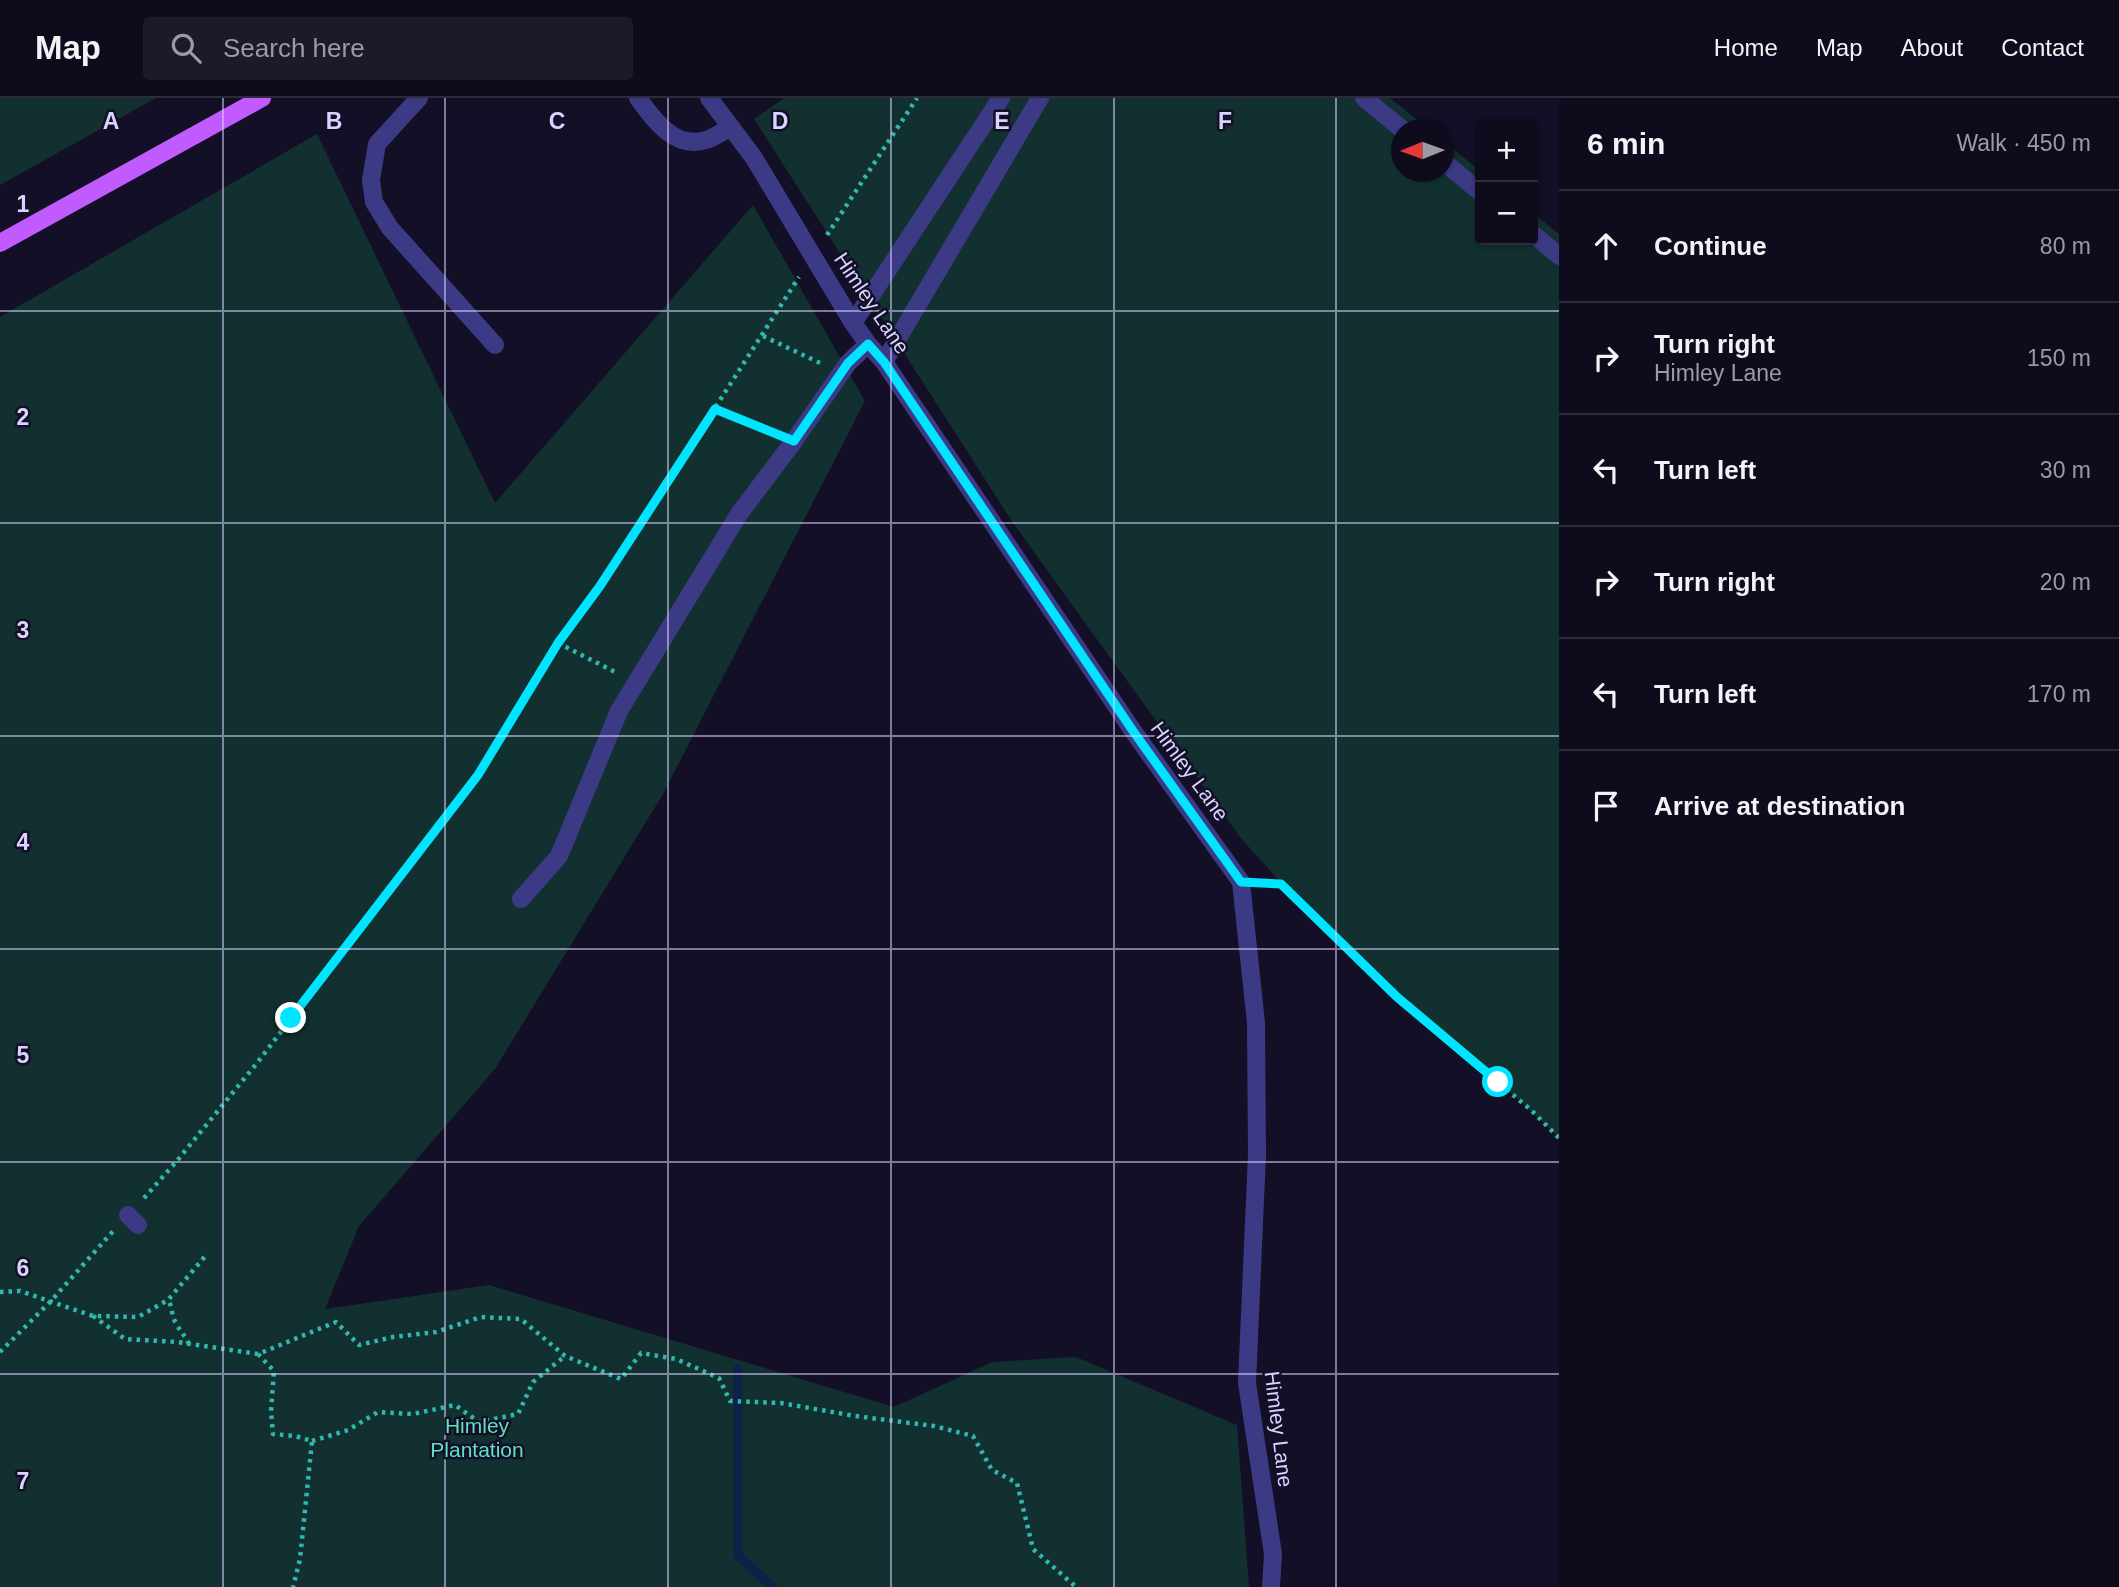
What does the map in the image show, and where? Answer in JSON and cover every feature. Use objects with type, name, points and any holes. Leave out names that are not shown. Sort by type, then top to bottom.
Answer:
[{"type":"main road","points":[[0,243],[262,98]]},
{"type":"street","points":[[419,98],[377,144],[371,180],[374,202],[390,228],[495,345]]},
{"type":"street","points":[[638,98],[654,120],[670,135],[688,141],[705,141],[731,127]]},
{"type":"street","name":"Himley Lane","points":[[709,98],[754,158],[853,323],[884,362],[1133,731],[1241,882],[1256,1023],[1258,1154],[1247,1383],[1273,1554],[1271,1587]]},
{"type":"street","points":[[853,323],[1001,98]]},
{"type":"street","points":[[884,362],[1040,98]]},
{"type":"street","points":[[1364,98],[1391,120]]},
{"type":"street","points":[[1454,170],[1475,188]]},
{"type":"street","points":[[1538,238],[1559,256]]},
{"type":"street","points":[[520,899],[559,856],[619,711],[738,514],[794,441],[840,373],[868,344]]},
{"type":"path","points":[[835,222],[917,98]]},
{"type":"path","points":[[0,1352],[133,1220],[478,775],[558,643],[600,586],[799,278]]},
{"type":"path","points":[[763,336],[840,373]]},
{"type":"path","points":[[715,409],[794,441]]},
{"type":"path","points":[[558,643],[637,683]]},
{"type":"path","points":[[1241,882],[1281,884],[1397,997],[1531,1110],[1559,1138]]},
{"type":"path","points":[[93,1317],[138,1317],[168,1300],[207,1254]]},
{"type":"path","points":[[0,1292],[20,1291],[51,1301],[93,1317],[125,1339],[177,1342],[258,1354],[336,1322],[359,1345],[393,1337],[436,1332],[481,1317],[522,1318],[565,1356],[621,1379],[641,1353],[676,1359],[719,1377],[730,1401],[762,1402],[934,1426],[972,1436],[992,1470],[1017,1483],[1033,1549],[1076,1587]]},
{"type":"path","points":[[168,1300],[172,1305],[174,1322],[183,1330],[189,1345]]},
{"type":"path","points":[[258,1354],[274,1371],[271,1411],[273,1434],[312,1441],[348,1430],[378,1412],[413,1414],[455,1405],[479,1422],[518,1414],[533,1382],[565,1356]]},
{"type":"path","points":[[293,1587],[300,1559],[312,1441]]},
{"type":"green space","points":[[0,98],[156,98],[0,185]]},
{"type":"green space","points":[[784,98],[1390,98],[1416,119],[1391,119],[1391,182],[1454,182],[1454,149],[1475,167],[1475,245],[1538,245],[1538,217],[1559,234],[1559,1138],[1480,1066],[1376,979],[1316,920],[1240,837],[1013,523],[754,119]]},
{"type":"green space","name":"Himley Plantation","points":[[317,134],[495,503],[753,205],[865,401],[663,794],[495,1069],[359,1226],[325,1309],[489,1285],[894,1407],[992,1362],[1076,1357],[1237,1425],[1249,1587],[0,1587],[0,317]]},
{"type":"waterway","points":[[738,1369],[738,1556],[773,1587]]},
{"type":"route","points":[[291,1018],[478,775],[558,643],[600,586],[715,409],[794,441],[840,373],[868,344],[884,362],[1133,731],[1241,882],[1281,884],[1397,997],[1498,1082]]}]
